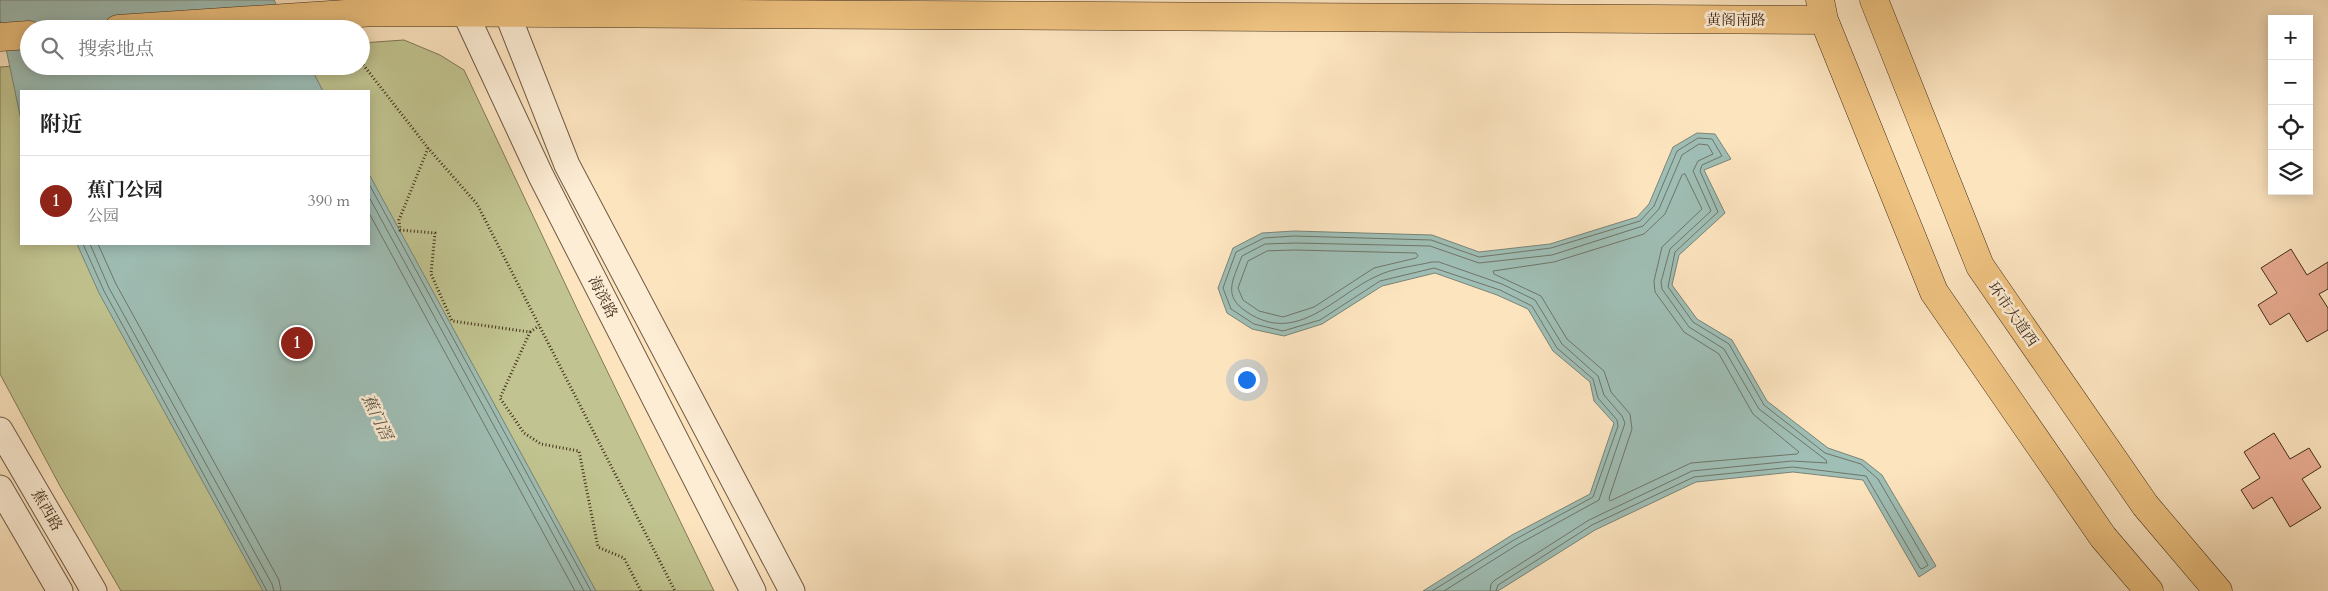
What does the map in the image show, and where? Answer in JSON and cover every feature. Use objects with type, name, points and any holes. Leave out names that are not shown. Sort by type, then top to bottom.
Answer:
[{"type":"main road","name":"环市大道西","points":[[1874,0],[1980,266],[2145,505],[2218,591]]},
{"type":"main road","name":"黄阁南路","points":[[254,20],[464,6],[1822,10]]},
{"type":"main road","points":[[1822,10],[1934,292],[2103,537],[2149,591]]},
{"type":"main road","points":[[0,37],[20,36]]},
{"type":"street","name":"海滨路","points":[[464,6],[541,176],[752,591]]},
{"type":"street","points":[[504,6],[567,165],[792,591]]},
{"type":"street","name":"蕉西路","points":[[0,430],[94,591]]},
{"type":"street","name":"蕉西路","points":[[0,488],[60,591]]},
{"type":"path","points":[[370,74],[428,148],[477,204],[675,591]]},
{"type":"path","points":[[428,148],[399,220],[400,230],[435,232],[431,274],[452,321],[530,332]]},
{"type":"path","points":[[539,326],[530,332],[500,398],[524,433],[541,444],[579,451],[598,547],[624,558],[641,591]]},
{"type":"green space","points":[[404,40],[440,55],[464,70],[714,591],[121,591],[60,486],[0,374],[0,67],[20,66],[20,75],[370,75],[370,42]]},
{"type":"water","points":[[0,0],[274,0],[284,20],[20,20],[20,75],[315,75],[322,90],[20,90],[20,115],[0,20]]},
{"type":"water","points":[[1697,133],[1715,134],[1731,159],[1704,170],[1725,213],[1679,255],[1672,285],[1697,319],[1732,340],[1767,401],[1828,448],[1863,460],[1882,475],[1936,566],[1919,577],[1863,480],[1793,472],[1696,482],[1595,530],[1498,591],[1423,591],[1512,535],[1590,494],[1614,423],[1594,401],[1590,382],[1553,351],[1528,309],[1497,295],[1435,273],[1382,286],[1322,324],[1284,336],[1252,329],[1227,313],[1218,288],[1233,248],[1262,233],[1294,231],[1432,235],[1479,252],[1550,244],[1637,217],[1649,204],[1673,147]]},
{"type":"water","name":"蕉门滘","points":[[370,176],[596,591],[263,591],[99,293],[77,245],[370,245]]},
{"type":"building","points":[[2291,249],[2307,275],[2328,262],[2328,289],[2319,294],[2328,308],[2328,330],[2307,342],[2289,313],[2270,325],[2258,305],[2277,293],[2261,268]]},
{"type":"building","points":[[2274,433],[2290,459],[2309,448],[2321,467],[2302,479],[2321,508],[2290,527],[2272,497],[2253,509],[2241,490],[2260,478],[2244,452]]},
{"type":"place","name":"蕉门公园","points":[[297,343]]}]
